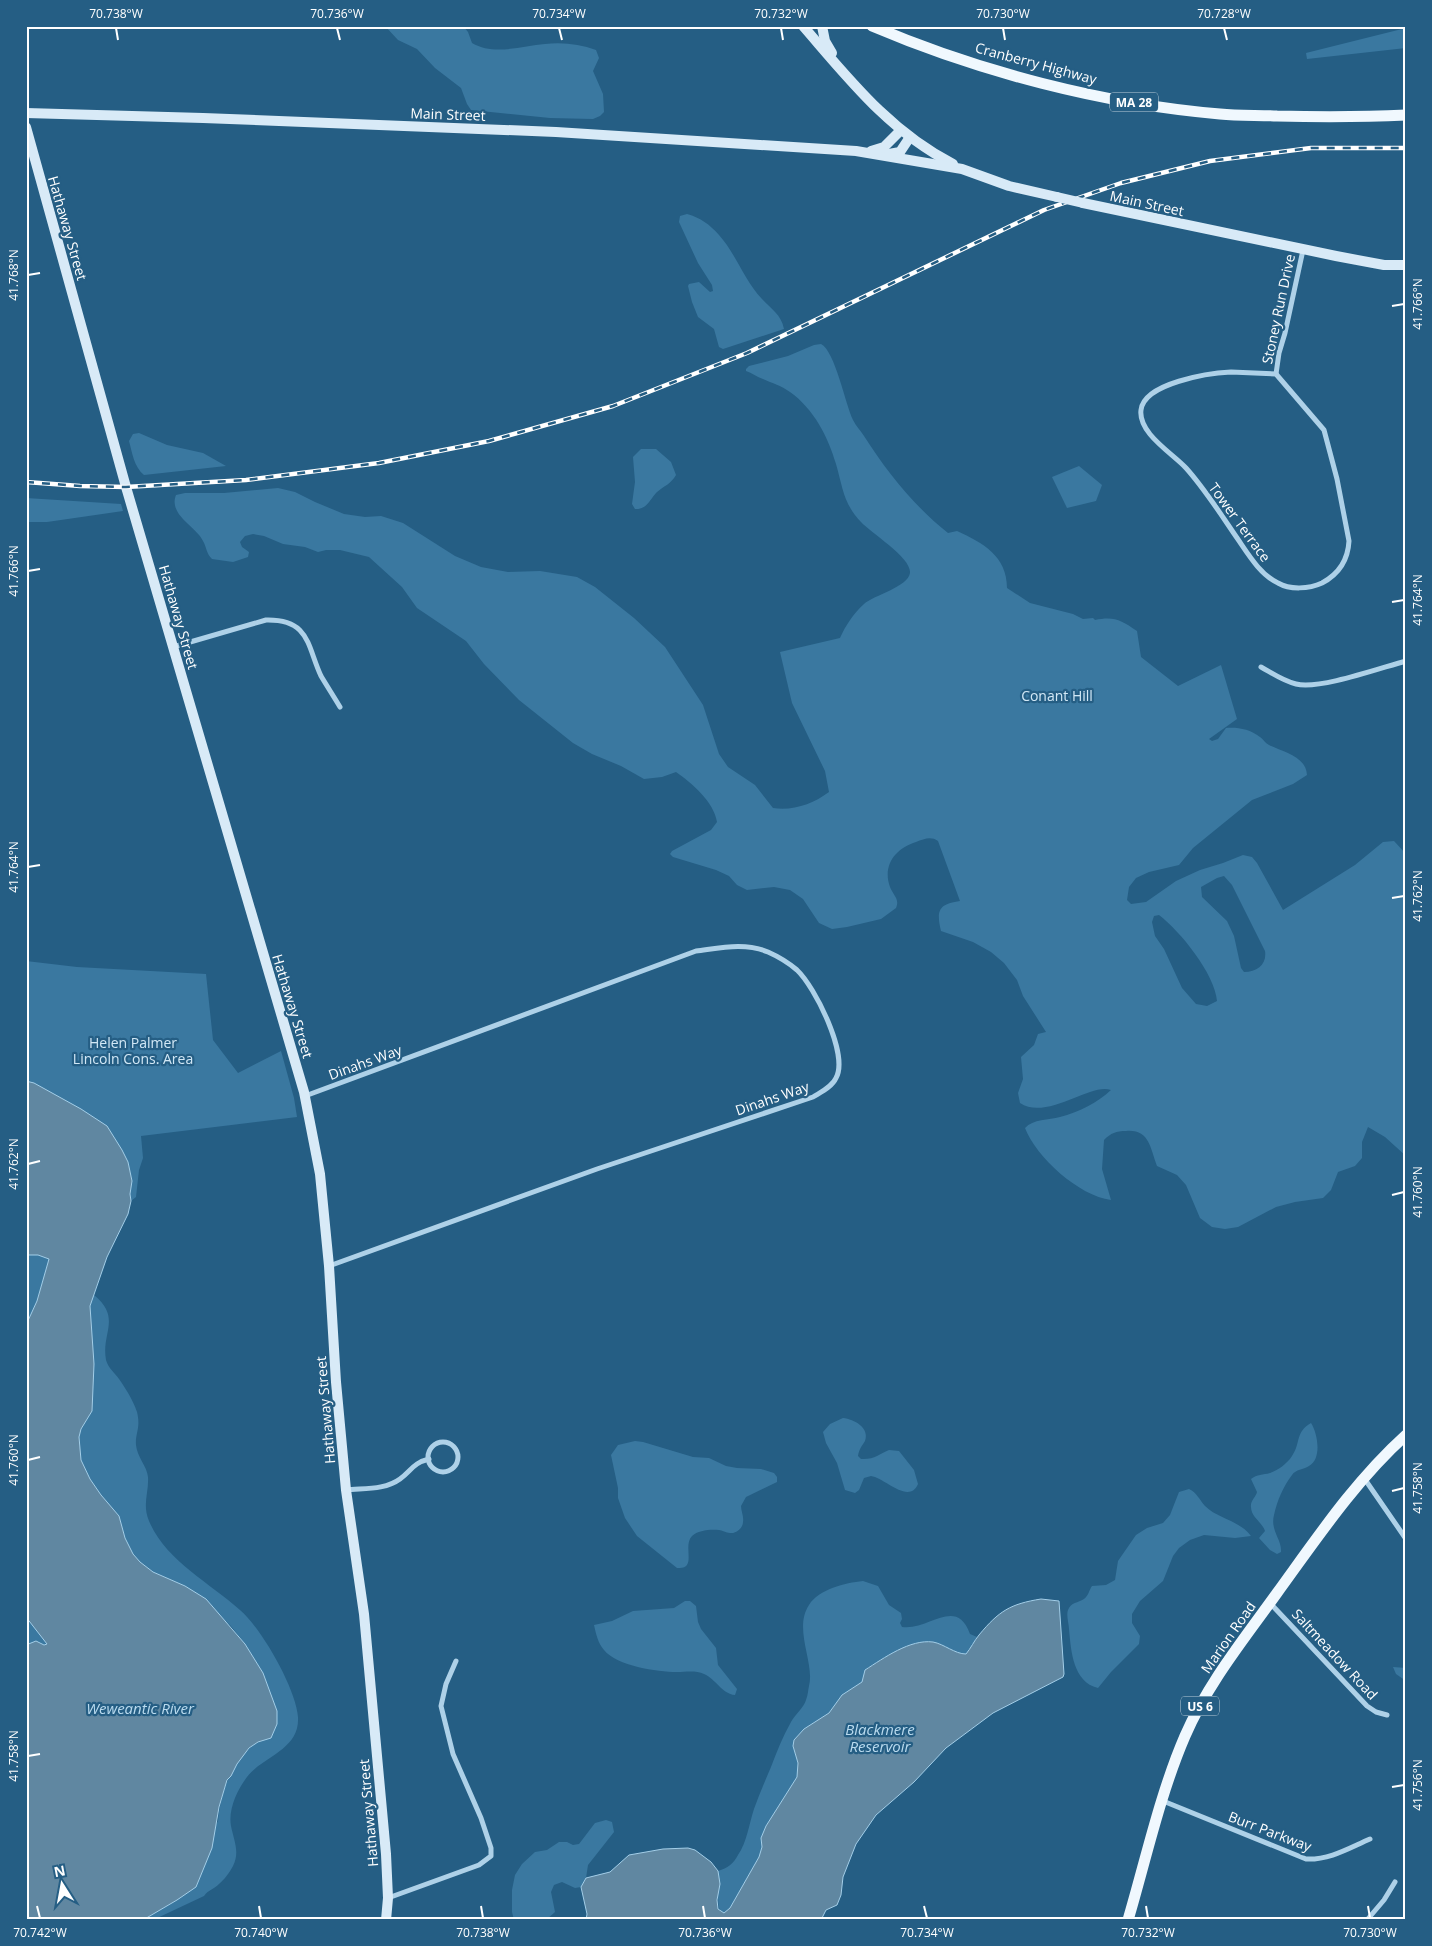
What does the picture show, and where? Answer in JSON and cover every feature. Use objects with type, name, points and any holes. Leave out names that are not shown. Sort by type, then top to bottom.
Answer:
[{"type":"main road","name":"Cranberry Highway","points":[[872,26],[916,45],[1014,76],[1117,100],[1220,114],[1340,117],[1406,115]]},
{"type":"main road","name":"Marion Road","points":[[1128,1920],[1163,1801],[1185,1736],[1215,1679],[1330,1520],[1364,1478],[1406,1435]]},
{"type":"street","points":[[822,26],[825,41],[842,72]]},
{"type":"street","points":[[806,28],[842,72],[900,131],[940,158],[962,169]]},
{"type":"street","name":"Main Street","points":[[26,113],[546,132],[763,144],[867,152],[962,169],[1009,186],[1303,250],[1384,265],[1406,265]]},
{"type":"street","name":"Hathaway Street","points":[[26,127],[126,487],[305,1096],[320,1174],[346,1490],[364,1614],[386,1854],[388,1898],[386,1920]]},
{"type":"street","name":"Main Street","points":[[867,152],[884,147],[900,131]]},
{"type":"street","points":[[885,155],[900,152],[910,138]]},
{"type":"street","name":"Stoney Run Drive","points":[[1276,374],[1303,250]]},
{"type":"street","name":"Tower Terrace","points":[[1231,372],[1276,374],[1324,430],[1337,479],[1349,541],[1349,550],[1344,563],[1337,572],[1329,580],[1304,588],[1278,584],[1261,571],[1186,468],[1153,437],[1141,419],[1141,408],[1145,399],[1185,379],[1231,372]]},
{"type":"street","points":[[173,647],[266,620],[288,623],[306,636],[321,675],[340,707]]},
{"type":"street","points":[[1261,667],[1283,680],[1311,685],[1329,682],[1406,661]]},
{"type":"street","name":"Dinahs Way","points":[[305,1096],[688,954],[726,946],[744,946],[767,952],[797,970],[820,1002],[834,1039],[839,1064],[836,1080],[813,1097],[597,1169],[329,1266]]},
{"type":"street","points":[[444,1442],[453,1446],[458,1454],[457,1464],[446,1472],[436,1470],[429,1459],[431,1449],[444,1442]]},
{"type":"street","points":[[346,1490],[387,1485],[400,1478],[413,1465],[429,1459]]},
{"type":"street","points":[[1364,1478],[1406,1539]]},
{"type":"street","name":"Saltmeadow Road","points":[[1270,1603],[1367,1706],[1376,1712],[1387,1715]]},
{"type":"street","points":[[388,1898],[479,1865],[491,1856],[492,1848],[481,1818],[453,1754],[441,1706],[446,1684],[456,1661]]},
{"type":"street","name":"Burr Parkway","points":[[1163,1801],[1306,1859],[1319,1860],[1332,1856],[1370,1839]]},
{"type":"street","points":[[1367,1920],[1384,1900],[1395,1882]]},
{"type":"green space","points":[[385,26],[463,26],[468,32],[472,43],[489,49],[498,50],[558,43],[596,50],[599,58],[593,71],[603,94],[604,112],[593,119],[550,118],[471,110],[461,88],[435,68],[417,49],[398,40]]},
{"type":"green space","points":[[1406,28],[1406,48],[1307,59],[1306,53]]},
{"type":"green space","points":[[687,214],[704,222],[725,242],[756,292],[778,316],[784,329],[723,349],[719,347],[714,329],[698,317],[688,286],[689,284],[699,282],[710,292],[713,291],[712,285],[698,263],[679,222],[680,216]]},
{"type":"green space","name":"Conant Hill","points":[[821,344],[831,356],[853,420],[892,475],[924,512],[948,533],[957,531],[976,540],[992,552],[1003,567],[1007,588],[1030,603],[1073,614],[1083,619],[1107,618],[1126,624],[1137,631],[1141,657],[1178,686],[1221,665],[1237,719],[1209,739],[1212,741],[1218,739],[1226,728],[1248,730],[1269,745],[1293,756],[1303,763],[1307,775],[1293,784],[1252,800],[1193,848],[1179,865],[1149,872],[1136,878],[1129,887],[1127,900],[1131,904],[1146,902],[1176,881],[1200,870],[1243,855],[1252,857],[1257,863],[1283,910],[1355,865],[1383,842],[1394,841],[1406,854],[1406,1156],[1385,1137],[1368,1127],[1362,1142],[1362,1158],[1355,1166],[1338,1172],[1331,1190],[1323,1198],[1276,1207],[1238,1227],[1225,1229],[1212,1227],[1200,1218],[1186,1185],[1177,1175],[1157,1166],[1148,1141],[1144,1136],[1134,1131],[1119,1131],[1111,1134],[1104,1140],[1102,1169],[1111,1200],[1086,1191],[1060,1173],[1049,1162],[1039,1151],[1025,1128],[1037,1121],[1060,1117],[1081,1110],[1111,1090],[1092,1091],[1055,1105],[1043,1107],[1031,1107],[1020,1103],[1018,1093],[1023,1079],[1021,1057],[1034,1045],[1038,1034],[1046,1032],[1023,996],[1017,980],[1004,963],[991,952],[973,942],[941,931],[939,913],[941,909],[947,904],[960,901],[938,841],[933,839],[922,840],[902,848],[892,858],[889,865],[888,879],[897,900],[896,908],[881,919],[832,929],[819,923],[803,899],[790,890],[774,887],[747,890],[737,885],[729,876],[716,870],[673,857],[670,854],[672,851],[711,830],[717,822],[712,807],[695,787],[676,772],[662,777],[644,779],[573,743],[519,700],[484,664],[466,641],[417,608],[402,587],[369,557],[340,550],[318,552],[305,547],[283,544],[264,536],[253,534],[245,536],[240,542],[242,547],[249,552],[248,557],[233,562],[212,559],[200,536],[179,515],[176,509],[176,495],[185,493],[224,493],[278,488],[295,492],[344,514],[365,517],[381,516],[403,523],[455,556],[481,567],[508,572],[540,571],[577,577],[595,587],[634,618],[665,647],[703,705],[719,754],[728,767],[755,785],[773,808],[802,806],[829,792],[825,771],[792,703],[780,652],[840,638],[850,620],[864,604],[897,587],[908,578],[910,573],[905,560],[866,527],[850,508],[844,495],[829,444],[813,415],[799,399],[787,390],[746,371],[749,366],[788,356]],"holes":[[[1224,876],[1232,885],[1265,951],[1265,960],[1253,971],[1244,972],[1241,968],[1234,936],[1227,921],[1202,897],[1201,887]],[[1159,915],[1177,931],[1195,954],[1210,978],[1217,1001],[1207,1006],[1196,1004],[1182,988],[1164,949],[1155,936],[1152,922],[1154,916]]]},
{"type":"green space","points":[[139,433],[167,445],[203,453],[226,466],[144,475],[136,464],[129,441],[133,434]]},
{"type":"green space","points":[[641,449],[656,449],[671,462],[676,475],[643,508],[635,509],[632,504],[635,482],[633,457]]},
{"type":"green space","points":[[1079,466],[1102,485],[1096,501],[1067,508],[1052,477]]},
{"type":"green space","points":[[26,498],[121,504],[123,511],[47,522],[26,522]]},
{"type":"green space","name":"Helen Palmer Lincoln Cons. Area","points":[[26,961],[77,967],[206,974],[213,1040],[238,1073],[281,1051],[294,1098],[297,1117],[141,1136],[143,1158],[139,1170],[136,1197],[131,1201],[132,1180],[128,1162],[122,1150],[75,1106],[44,1090],[26,1127]]},
{"type":"green space","points":[[26,1255],[38,1255],[49,1259],[37,1301],[26,1325]]},
{"type":"green space","points":[[94,1295],[107,1311],[109,1319],[105,1350],[107,1363],[127,1391],[137,1412],[136,1445],[148,1477],[146,1509],[149,1521],[166,1548],[177,1559],[249,1619],[285,1676],[296,1705],[298,1717],[297,1728],[287,1745],[254,1770],[243,1782],[237,1794],[230,1820],[236,1846],[236,1856],[229,1873],[204,1896],[153,1920],[143,1920],[177,1900],[218,1821],[227,1782],[237,1763],[252,1746],[260,1741],[271,1738],[263,1673],[245,1644],[230,1625],[185,1586],[153,1572],[140,1562],[133,1554],[125,1538],[119,1516],[90,1479],[81,1460],[79,1437],[81,1429],[92,1411],[94,1364],[90,1306],[92,1296]]},
{"type":"green space","points":[[843,1418],[856,1422],[865,1432],[865,1441],[858,1456],[861,1459],[873,1458],[889,1450],[899,1451],[914,1470],[918,1484],[914,1490],[909,1492],[896,1489],[871,1476],[864,1478],[859,1490],[855,1493],[845,1490],[837,1463],[826,1443],[823,1432],[830,1424]]},
{"type":"green space","points":[[1311,1423],[1318,1446],[1316,1458],[1309,1466],[1294,1473],[1279,1499],[1273,1521],[1281,1547],[1281,1552],[1277,1554],[1270,1550],[1259,1538],[1265,1531],[1251,1511],[1251,1503],[1257,1492],[1251,1479],[1258,1475],[1273,1472],[1285,1464],[1295,1451],[1300,1434]]},
{"type":"green space","points":[[635,1441],[693,1457],[709,1458],[726,1466],[761,1469],[774,1473],[777,1477],[777,1482],[746,1497],[741,1506],[743,1524],[737,1532],[727,1533],[720,1530],[709,1530],[698,1532],[692,1536],[688,1545],[687,1565],[683,1568],[677,1568],[637,1536],[625,1518],[618,1498],[618,1488],[611,1455],[618,1445]]},
{"type":"green space","points":[[1189,1489],[1210,1510],[1241,1526],[1251,1536],[1235,1538],[1204,1535],[1190,1540],[1179,1548],[1173,1556],[1163,1581],[1140,1601],[1132,1614],[1132,1623],[1140,1636],[1139,1644],[1098,1688],[1090,1685],[1078,1672],[1072,1656],[1067,1617],[1069,1607],[1086,1597],[1092,1586],[1106,1585],[1115,1580],[1118,1561],[1136,1535],[1147,1528],[1163,1523],[1170,1515],[1179,1492]]},
{"type":"green space","points":[[863,1581],[878,1586],[889,1605],[901,1613],[902,1619],[900,1623],[902,1627],[912,1627],[949,1616],[957,1617],[964,1623],[970,1634],[977,1637],[972,1648],[966,1654],[958,1653],[937,1643],[929,1642],[910,1646],[890,1655],[865,1670],[862,1682],[842,1695],[829,1713],[804,1729],[794,1740],[793,1746],[798,1763],[797,1777],[766,1826],[761,1838],[762,1847],[759,1857],[730,1908],[724,1913],[721,1912],[718,1899],[718,1871],[732,1863],[741,1850],[756,1804],[780,1744],[791,1722],[807,1698],[810,1677],[803,1625],[805,1614],[813,1599],[826,1591],[848,1583]]},
{"type":"green space","points":[[685,1601],[690,1601],[696,1606],[701,1629],[716,1648],[718,1665],[737,1689],[735,1695],[726,1692],[708,1676],[701,1673],[649,1669],[618,1660],[604,1650],[596,1635],[594,1625],[612,1621],[633,1611],[674,1608]]},
{"type":"green space","points":[[26,1617],[47,1644],[26,1645]]},
{"type":"green space","points":[[1393,1667],[1406,1668],[1406,1681],[1396,1674]]},
{"type":"green space","points":[[606,1820],[612,1822],[614,1832],[588,1865],[586,1878],[581,1887],[575,1888],[562,1882],[554,1885],[551,1892],[555,1912],[546,1920],[514,1920],[512,1890],[515,1875],[522,1864],[535,1852],[547,1850],[559,1842],[567,1842],[573,1845],[579,1844],[595,1823]]},
{"type":"water","name":"Weweantic River","points":[[26,1081],[34,1083],[81,1109],[107,1126],[128,1162],[132,1181],[128,1214],[107,1257],[90,1306],[94,1364],[92,1411],[81,1429],[79,1437],[81,1460],[90,1479],[119,1516],[125,1538],[133,1554],[153,1572],[185,1586],[206,1599],[245,1644],[263,1673],[277,1711],[277,1724],[271,1738],[258,1742],[249,1748],[227,1780],[219,1807],[212,1848],[196,1887],[143,1920],[26,1920],[26,1645],[36,1641],[44,1645],[47,1644],[26,1617],[26,1325],[37,1301],[49,1259],[38,1255],[26,1255]]},
{"type":"water","name":"Blackmere Reservoir","points":[[1041,1599],[1059,1601],[1063,1677],[993,1713],[946,1748],[914,1782],[876,1815],[856,1844],[843,1877],[841,1895],[837,1905],[826,1910],[821,1920],[586,1920],[587,1914],[581,1887],[586,1878],[610,1872],[629,1855],[663,1849],[688,1848],[695,1850],[711,1862],[718,1871],[720,1884],[717,1900],[718,1909],[724,1913],[730,1908],[759,1857],[762,1847],[761,1838],[766,1826],[797,1777],[798,1763],[793,1746],[794,1740],[804,1729],[829,1713],[842,1695],[862,1682],[865,1670],[889,1655],[906,1646],[924,1642],[937,1643],[966,1654],[979,1635],[999,1614],[1021,1603]]},
{"type":"railway","points":[[26,482],[126,487],[246,480],[379,463],[489,441],[613,406],[747,353],[1044,210],[1121,183],[1210,161],[1311,148],[1406,148]]}]
